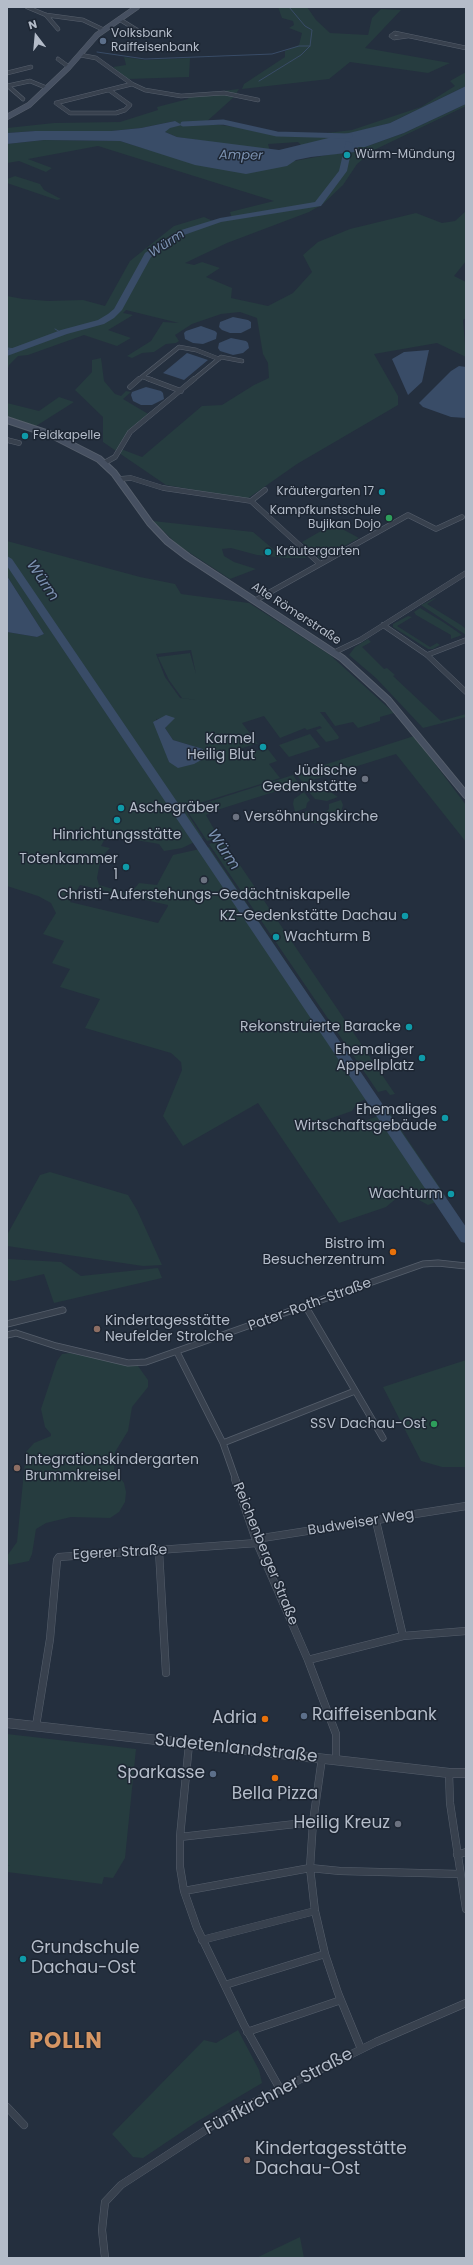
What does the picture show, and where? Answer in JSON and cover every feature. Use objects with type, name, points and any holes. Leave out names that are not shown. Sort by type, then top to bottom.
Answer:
[{"type":"main road","points":[[7,117],[29,105],[69,67],[97,35],[137,7]]},
{"type":"main road","name":"Alte Römerstraße","points":[[7,420],[52,434],[81,449],[104,464],[119,479],[150,523],[167,541],[335,652],[388,700],[417,733],[466,795]]},
{"type":"street","points":[[27,7],[46,15],[72,17],[104,30]]},
{"type":"street","points":[[46,15],[46,17],[58,29]]},
{"type":"street","points":[[119,19],[145,35]]},
{"type":"street","points":[[408,36],[466,48]]},
{"type":"street","points":[[80,55],[96,58],[132,84],[145,90],[164,94],[224,94],[258,100]]},
{"type":"street","points":[[58,59],[69,67]]},
{"type":"street","points":[[7,73],[31,67]]},
{"type":"street","points":[[7,86],[30,81],[47,88]]},
{"type":"street","points":[[109,90],[130,105],[125,110],[116,113],[70,114],[60,106],[68,100],[132,84]]},
{"type":"street","points":[[7,86],[23,99]]},
{"type":"street","points":[[130,386],[179,348],[191,349],[219,360]]},
{"type":"street","points":[[104,464],[115,457],[130,432],[221,357],[242,361]]},
{"type":"street","points":[[143,377],[181,391]]},
{"type":"street","points":[[7,440],[20,443]]},
{"type":"street","points":[[119,479],[131,478],[163,488],[251,501],[320,564]]},
{"type":"street","points":[[251,501],[265,490]]},
{"type":"street","points":[[256,600],[408,515],[436,529],[462,517]]},
{"type":"street","points":[[335,652],[383,625],[466,573]]},
{"type":"street","points":[[383,625],[427,655],[466,692]]},
{"type":"street","points":[[427,655],[466,640]]},
{"type":"street","name":"Pater-Roth-Straße","points":[[7,1335],[16,1333],[56,1346],[128,1363],[146,1362],[423,1264],[438,1263],[466,1266]]},
{"type":"street","points":[[306,1306],[383,1438]]},
{"type":"street","points":[[7,1324],[63,1310]]},
{"type":"street","name":"Reichenberger Straße","points":[[177,1352],[223,1443],[257,1541],[308,1660],[336,1734],[336,1760]]},
{"type":"street","points":[[223,1443],[355,1391]]},
{"type":"street","name":"Budweiser Weg","points":[[257,1541],[466,1506]]},
{"type":"street","points":[[376,1521],[403,1636]]},
{"type":"street","name":"Egerer Straße","points":[[36,1726],[50,1639],[57,1560],[59,1557],[159,1551],[257,1541]]},
{"type":"street","points":[[159,1551],[166,1673]]},
{"type":"street","points":[[308,1660],[403,1636],[466,1632]]},
{"type":"street","name":"Sudetenlandstraße","points":[[7,1723],[449,1773],[466,1773]]},
{"type":"street","points":[[189,1744],[180,1837],[180,1867],[184,1891],[202,1940],[247,2032],[280,2089]]},
{"type":"street","points":[[322,1758],[313,1822],[310,1868],[315,1910],[325,1954],[340,2000],[361,2049]]},
{"type":"street","points":[[449,1773],[450,1803],[466,1909]]},
{"type":"street","points":[[180,1837],[313,1822]]},
{"type":"street","points":[[457,1855],[466,1852]]},
{"type":"street","points":[[184,1891],[310,1868],[340,1871],[460,1874]]},
{"type":"street","points":[[202,1940],[315,1910]]},
{"type":"street","points":[[225,1985],[325,1954]]},
{"type":"street","points":[[247,2032],[340,2000]]},
{"type":"street","name":"Fünfkirchner Straße","points":[[105,2258],[102,2230],[105,2202],[121,2185],[232,2113],[361,2049],[423,2020],[466,2003]]},
{"type":"street","points":[[7,2107],[24,2125]]},
{"type":"green space","points":[[278,7],[307,7],[316,20],[330,33],[368,35],[372,18],[381,9],[401,10],[365,48],[450,63],[428,73],[350,62],[329,79],[242,89],[244,84],[285,57],[285,51],[299,45],[302,33],[289,28],[294,25],[293,21],[282,18]]},
{"type":"green space","points":[[124,57],[145,60],[190,58],[189,77],[128,79],[113,67],[126,65]]},
{"type":"green space","points":[[466,72],[466,86],[390,123],[302,146],[298,142],[268,144],[270,151],[177,137],[165,132],[175,121],[141,128],[111,131],[35,131],[7,133],[7,128],[54,123],[120,122],[158,110],[157,107],[188,99],[189,95],[239,89],[234,97],[205,123],[290,134],[319,134],[352,130],[421,107],[455,86],[450,81]]},
{"type":"green space","points":[[466,104],[466,106],[374,150],[357,164],[343,185],[323,204],[309,212],[227,243],[185,263],[194,265],[202,262],[220,268],[206,277],[232,288],[231,298],[268,306],[293,293],[312,272],[303,255],[318,242],[350,229],[416,213],[442,223],[455,221],[466,211],[466,261],[454,276],[466,282],[466,318],[463,320],[466,357],[437,343],[374,354],[398,396],[398,405],[297,464],[247,499],[166,485],[103,442],[103,417],[75,390],[92,372],[92,360],[101,358],[104,381],[115,394],[121,396],[126,391],[131,392],[123,399],[150,415],[130,432],[121,449],[142,457],[202,406],[222,405],[254,385],[269,378],[268,363],[263,354],[257,318],[240,312],[221,314],[192,324],[175,335],[179,341],[176,343],[166,344],[154,352],[142,353],[132,358],[127,356],[151,341],[163,322],[179,323],[126,310],[123,313],[133,315],[108,330],[131,338],[117,346],[84,335],[28,355],[18,356],[9,365],[7,372],[7,296],[48,301],[83,300],[105,306],[130,261],[174,226],[204,217],[215,222],[232,219],[230,212],[274,201],[98,146],[28,159],[52,168],[46,172],[19,161],[7,163],[7,144],[44,140],[120,141],[146,149],[294,161],[333,154],[355,152],[358,147],[365,147],[404,133]]},
{"type":"green space","points":[[15,176],[40,184],[44,190],[61,199],[57,200],[7,183],[7,179]]},
{"type":"green space","points":[[59,397],[74,402],[36,426],[7,419],[7,403],[39,411]]},
{"type":"green space","points":[[153,521],[253,532],[279,554],[298,550],[307,558],[286,558],[257,555],[231,548],[222,549],[224,556],[234,562],[256,569],[230,579],[178,545]]},
{"type":"green space","points":[[333,524],[359,538],[320,559],[302,542]]},
{"type":"green space","points":[[7,541],[140,577],[175,584],[181,594],[249,603],[330,655],[394,713],[380,717],[380,721],[358,728],[353,722],[335,726],[325,712],[320,712],[339,737],[338,739],[326,742],[316,730],[322,728],[320,726],[307,730],[305,728],[280,738],[264,716],[242,723],[258,744],[230,752],[233,756],[236,756],[267,748],[277,761],[269,764],[280,778],[184,808],[203,838],[182,848],[164,851],[159,844],[107,835],[101,846],[110,848],[101,857],[97,878],[99,885],[130,894],[139,883],[157,885],[173,855],[209,847],[375,1095],[357,1103],[352,1111],[326,1120],[334,1132],[389,1112],[447,1198],[428,1205],[404,1192],[386,1207],[339,1223],[258,1103],[183,1146],[163,1116],[182,1070],[181,1062],[171,1053],[85,1028],[100,999],[60,987],[70,969],[52,963],[64,941],[43,934],[56,913],[51,903],[38,896],[7,886],[7,632],[37,637],[44,634],[7,576]],"holes":[[[191,650],[196,674],[190,653],[158,657],[169,680],[182,698],[197,700],[180,698],[165,677],[156,654]],[[174,718],[165,728],[173,740],[203,749],[169,762],[156,719]],[[80,885],[168,906],[158,923],[70,902]]]},
{"type":"green space","points":[[435,598],[427,604],[461,625],[466,629],[466,635],[421,605]]},
{"type":"green space","points":[[420,608],[462,635],[451,639],[451,635],[416,615],[414,612]]},
{"type":"green space","points":[[408,616],[412,617],[397,626],[430,647],[437,643],[440,645],[433,649],[428,649],[393,627],[393,624]]},
{"type":"green space","points":[[368,639],[371,642],[362,647],[384,669],[387,668],[395,675],[393,676],[441,721],[466,714],[466,717],[423,728],[376,678],[349,655],[355,647]]},
{"type":"green space","points":[[310,734],[320,747],[289,757],[279,745]]},
{"type":"green space","points":[[414,736],[466,805],[466,842],[396,754],[303,783],[296,774]]},
{"type":"green space","points":[[293,775],[299,784],[214,811],[206,815],[219,838],[207,841],[186,809]]},
{"type":"green space","points":[[319,790],[332,793],[338,797],[327,801],[315,799],[308,791]]},
{"type":"green space","points":[[304,792],[310,800],[307,803],[306,808],[295,812],[293,804],[294,799]]},
{"type":"green space","points":[[341,800],[343,805],[341,812],[331,820],[325,812],[329,809],[329,804]]},
{"type":"green space","points":[[308,811],[321,814],[328,822],[313,823],[296,815]]},
{"type":"green space","points":[[219,841],[225,843],[395,1094],[390,1095],[386,1090],[378,1092],[209,844]]},
{"type":"green space","points":[[50,1172],[128,1195],[137,1210],[162,1265],[143,1266],[7,1246],[7,1235],[40,1175]]},
{"type":"green space","points":[[7,1259],[61,1262],[81,1276],[158,1268],[162,1278],[54,1303],[44,1274],[14,1281],[7,1280]]},
{"type":"green space","points":[[70,1353],[138,1366],[148,1380],[148,1387],[132,1407],[128,1431],[115,1452],[114,1470],[124,1483],[126,1492],[125,1502],[119,1512],[110,1518],[71,1517],[46,1523],[36,1529],[32,1554],[29,1561],[9,1565],[7,1556],[17,1542],[26,1452],[34,1443],[51,1436],[45,1427],[41,1409],[57,1361],[62,1354]]},
{"type":"green space","name":"SSV Dachau-Ost","points":[[466,1360],[466,1467],[442,1467],[421,1461],[383,1387]]},
{"type":"green space","points":[[7,1734],[136,1749],[125,1858],[113,1878],[104,1877],[102,1884],[7,1872],[7,1866],[10,1866],[7,1865]]},
{"type":"green space","points":[[238,2030],[259,2070],[262,2083],[198,2121],[143,2158],[133,2157],[112,2134],[204,2040],[216,2043]]},
{"type":"green space","points":[[300,2237],[304,2258],[256,2258]]},
{"type":"water","name":"Amper","points":[[466,86],[466,104],[404,133],[365,147],[358,147],[355,152],[296,160],[287,166],[246,174],[195,165],[120,141],[44,140],[7,144],[7,133],[35,131],[111,131],[141,128],[175,121],[182,125],[170,128],[165,132],[177,137],[279,150],[390,123]]},
{"type":"water","points":[[233,317],[248,320],[251,322],[251,328],[241,333],[230,333],[219,327],[220,322]]},
{"type":"water","points":[[201,326],[215,331],[217,333],[216,339],[203,344],[193,343],[185,339],[184,333],[186,331]]},
{"type":"water","points":[[231,338],[246,341],[249,348],[243,353],[233,355],[220,351],[218,348],[219,343]]},
{"type":"water","points":[[429,350],[422,382],[408,395],[392,359],[404,352]]},
{"type":"water","points":[[187,353],[208,360],[184,380],[163,373]]},
{"type":"water","points":[[459,366],[466,367],[466,418],[451,417],[423,407],[419,403],[451,371]]},
{"type":"water","points":[[146,387],[161,391],[164,399],[152,405],[141,405],[133,401],[131,395],[132,392]]},
{"type":"water","points":[[7,576],[44,634],[37,637],[7,632]]},
{"type":"water","points":[[166,715],[175,718],[165,728],[173,740],[203,749],[203,759],[194,764],[178,768],[169,762],[153,722]]},
{"type":"waterway","points":[[289,7],[305,26],[312,30],[310,46]]},
{"type":"waterway","points":[[97,52],[145,59],[272,54],[299,46],[310,46]]},
{"type":"waterway","points":[[259,81],[301,55],[310,46]]},
{"type":"waterway","points":[[183,124],[223,122],[277,134],[350,136]]},
{"type":"waterway","name":"Würm","points":[[7,353],[64,332],[101,322],[111,316],[118,310],[148,255],[181,233],[220,220],[318,204],[343,171],[349,143]]},
{"type":"waterway","name":"Würm","points":[[55,329],[62,333]]},
{"type":"waterway","name":"Würm","points":[[7,348],[16,349]]},
{"type":"waterway","name":"Würm","points":[[7,559],[466,1238]]},
{"type":"place","name":"Volksbank Raiffeisenbank","points":[[103,41]]},
{"type":"place","name":"Würm-Mündung","points":[[347,155]]},
{"type":"place","name":"Feldkapelle","points":[[25,436]]},
{"type":"place","name":"Kräutergarten 17","points":[[382,492]]},
{"type":"place","name":"Kampfkunstschule Bujikan Dojo","points":[[389,518]]},
{"type":"place","name":"Kräutergarten","points":[[268,552]]},
{"type":"place","name":"Karmel Heilig Blut","points":[[263,747]]},
{"type":"place","name":"Jüdische Gedenkstätte","points":[[365,779]]},
{"type":"place","name":"Aschegräber","points":[[121,808]]},
{"type":"place","name":"Versöhnungskirche","points":[[236,817]]},
{"type":"place","name":"Hinrichtungsstätte","points":[[117,820]]},
{"type":"place","name":"Totenkammer 1","points":[[126,867]]},
{"type":"place","name":"Christi-Auferstehungs-Gedächtniskapelle","points":[[204,880]]},
{"type":"place","name":"KZ-Gedenkstätte Dachau","points":[[405,916]]},
{"type":"place","name":"Wachturm B","points":[[276,937]]},
{"type":"place","name":"Rekonstruierte Baracke","points":[[409,1027]]},
{"type":"place","name":"Ehemaliger Appellplatz","points":[[422,1058]]},
{"type":"place","name":"Ehemaliges Wirtschaftsgebäude","points":[[445,1118]]},
{"type":"place","name":"Wachturm","points":[[451,1194]]},
{"type":"place","name":"Bistro im Besucherzentrum","points":[[393,1252]]},
{"type":"place","name":"Kindertagesstätte Neufelder Strolche","points":[[97,1329]]},
{"type":"place","name":"SSV Dachau-Ost","points":[[434,1424]]},
{"type":"place","name":"Integrationskindergarten Brummkreisel","points":[[17,1468]]},
{"type":"place","name":"Raiffeisenbank","points":[[304,1716]]},
{"type":"place","name":"Adria","points":[[265,1719]]},
{"type":"place","name":"Sparkasse","points":[[213,1774]]},
{"type":"place","name":"Bella Pizza","points":[[275,1778]]},
{"type":"place","name":"Heilig Kreuz","points":[[398,1824]]},
{"type":"place","name":"Grundschule Dachau-Ost","points":[[23,1959]]},
{"type":"place","name":"Kindertagesstätte Dachau-Ost","points":[[247,2160]]},
{"type":"district","name":"POLLN","points":[[66,2042]]}]
